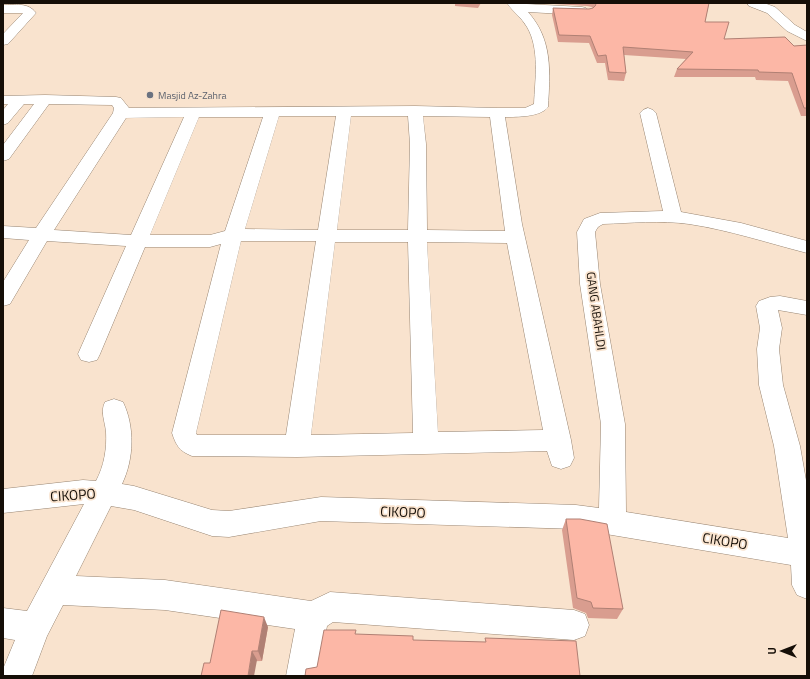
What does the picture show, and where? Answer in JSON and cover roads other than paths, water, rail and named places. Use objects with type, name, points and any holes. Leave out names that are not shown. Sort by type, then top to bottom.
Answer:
[{"type":"street","points":[[753,3],[771,10],[791,28],[807,37]]},
{"type":"street","points":[[515,5],[587,11]]},
{"type":"street","points":[[122,113],[193,114],[415,111],[497,113],[526,112],[541,108],[543,71],[535,30],[515,5]]},
{"type":"street","points":[[3,9],[25,9],[30,13],[3,41]]},
{"type":"street","points":[[3,100],[116,101],[122,108],[122,113],[42,234],[3,299]]},
{"type":"street","points":[[3,120],[19,100]]},
{"type":"street","points":[[3,156],[45,100]]},
{"type":"street","points":[[415,111],[418,144],[417,243],[426,443]]},
{"type":"street","points":[[297,446],[344,112]]},
{"type":"street","points":[[272,113],[225,241],[184,433],[187,441],[192,445],[297,446],[426,443],[559,449],[517,243],[497,113]]},
{"type":"street","points":[[648,113],[673,216]]},
{"type":"street","points":[[89,354],[193,114]]},
{"type":"street","name":"GANG ABAHLDI","points":[[612,523],[613,424],[590,284],[589,251],[586,232],[591,223],[600,220],[673,216],[709,221],[807,247]]},
{"type":"street","points":[[3,232],[137,241],[517,243]]},
{"type":"street","points":[[807,308],[776,303],[769,303],[766,306],[770,328],[768,349],[771,385],[787,446],[806,554],[807,585]]},
{"type":"street","points":[[16,676],[35,628],[114,473],[120,450],[119,427],[114,409]]},
{"type":"street","name":"CIKOPO","points":[[3,501],[83,492],[105,493],[134,498],[212,523],[230,524],[320,509],[576,517],[806,554]]},
{"type":"street","points":[[55,590],[165,595],[313,617],[330,607],[574,625]]},
{"type":"street","points":[[302,676],[313,617]]},
{"type":"street","points":[[3,623],[35,628]]},
{"type":"place","name":"Masjid Az-Zahra","points":[[150,95]]}]
